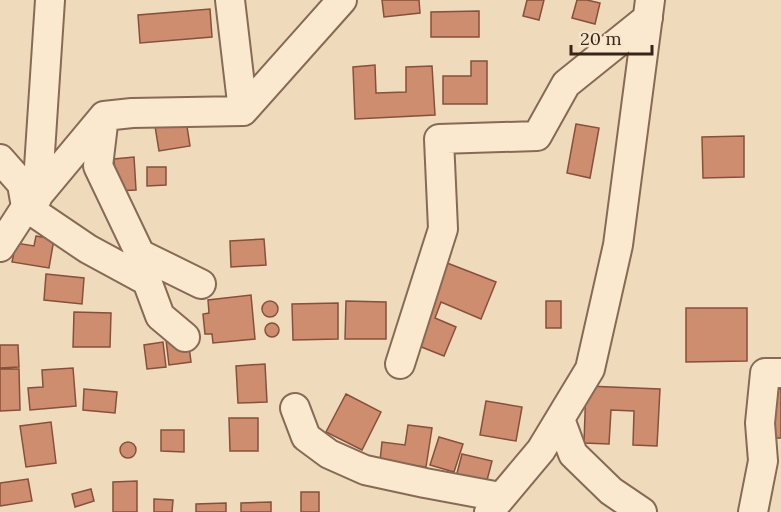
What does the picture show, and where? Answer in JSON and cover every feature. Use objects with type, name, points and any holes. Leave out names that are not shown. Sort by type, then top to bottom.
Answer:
[{"type":"street","points":[[32,203],[50,0]]},
{"type":"street","points":[[231,0],[243,111]]},
{"type":"street","points":[[0,247],[32,203],[104,116],[132,113],[243,111],[342,0]]},
{"type":"street","points":[[400,363],[443,228],[439,139],[537,136],[566,84],[649,9]]},
{"type":"street","points":[[295,408],[306,437],[329,454],[365,470],[425,483],[495,505],[541,450],[590,369],[618,245],[649,9]]},
{"type":"street","points":[[104,116],[98,166],[143,267],[160,316],[185,337]]},
{"type":"street","points":[[0,159],[22,184],[32,203],[88,249],[201,284]]},
{"type":"street","points":[[753,512],[764,461],[760,423],[765,373],[781,372]]},
{"type":"street","points":[[560,419],[573,454],[611,491],[642,512]]},
{"type":"building","points":[[382,0],[419,0],[420,13],[384,17]]},
{"type":"building","points":[[527,0],[544,0],[539,20],[523,16]]},
{"type":"building","points":[[577,0],[600,3],[595,24],[572,18]]},
{"type":"building","points":[[210,9],[212,37],[140,43],[138,15]]},
{"type":"building","points":[[479,11],[479,37],[431,37],[431,12]]},
{"type":"building","points":[[471,61],[487,61],[487,104],[443,104],[443,76],[471,76]]},
{"type":"building","points":[[375,65],[376,93],[406,92],[406,67],[432,66],[435,115],[355,119],[353,67]]},
{"type":"building","points":[[186,120],[190,146],[159,151],[155,126]]},
{"type":"building","points":[[576,124],[599,128],[590,178],[567,173]]},
{"type":"building","points":[[744,136],[744,177],[703,178],[702,137]]},
{"type":"building","points":[[134,157],[136,190],[116,191],[114,159]]},
{"type":"building","points":[[147,167],[166,167],[166,185],[147,186]]},
{"type":"building","points":[[36,236],[54,239],[49,268],[12,262],[16,243],[34,246]]},
{"type":"building","points":[[264,239],[266,265],[231,267],[230,241]]},
{"type":"building","points":[[442,261],[496,282],[481,319],[441,302],[435,318],[456,327],[444,356],[409,342]]},
{"type":"building","points":[[46,274],[84,278],[82,304],[44,300]]},
{"type":"building","points":[[251,295],[255,339],[213,343],[212,334],[205,334],[203,314],[209,313],[208,300]]},
{"type":"building","points":[[267,301],[273,301],[278,309],[276,315],[267,317],[262,312],[262,306]]},
{"type":"building","points":[[346,301],[386,302],[386,339],[345,339]]},
{"type":"building","points":[[546,301],[561,301],[561,328],[546,328]]},
{"type":"building","points":[[338,303],[338,339],[293,340],[292,304]]},
{"type":"building","points":[[686,308],[747,308],[747,361],[686,362]]},
{"type":"building","points":[[74,312],[111,313],[110,347],[73,347]]},
{"type":"building","points":[[269,323],[275,323],[279,330],[275,337],[269,337],[265,333],[265,327]]},
{"type":"building","points":[[188,338],[191,362],[169,365],[166,340]]},
{"type":"building","points":[[163,342],[166,367],[147,369],[144,345]]},
{"type":"building","points":[[0,345],[18,345],[19,367],[0,368]]},
{"type":"building","points":[[265,364],[267,402],[238,403],[236,366]]},
{"type":"building","points":[[73,368],[76,406],[30,410],[28,388],[43,387],[42,370]]},
{"type":"building","points":[[0,369],[19,369],[20,410],[0,411]]},
{"type":"building","points":[[586,386],[660,389],[657,446],[633,445],[634,411],[611,410],[609,444],[584,443]]},
{"type":"building","points":[[84,389],[117,392],[115,413],[83,410]]},
{"type":"building","points":[[770,389],[781,389],[781,438],[770,438]]},
{"type":"building","points":[[346,394],[381,412],[362,450],[326,432]]},
{"type":"building","points":[[486,401],[522,407],[516,441],[480,435]]},
{"type":"building","points":[[229,418],[258,418],[258,451],[230,451]]},
{"type":"building","points":[[51,422],[56,463],[26,467],[20,426]]},
{"type":"building","points":[[408,425],[432,428],[426,467],[380,461],[382,442],[405,445]]},
{"type":"building","points":[[161,430],[184,430],[184,452],[161,451]]},
{"type":"building","points":[[439,437],[463,444],[454,472],[430,465]]},
{"type":"building","points":[[125,442],[131,442],[136,450],[134,456],[125,458],[120,453],[120,447]]},
{"type":"building","points":[[462,454],[492,461],[486,484],[456,477]]},
{"type":"building","points":[[28,479],[32,501],[0,506],[0,483]]},
{"type":"building","points":[[137,481],[137,512],[113,512],[113,482]]},
{"type":"building","points":[[91,489],[94,501],[75,507],[72,494]]},
{"type":"building","points":[[301,492],[319,492],[319,512],[301,512]]},
{"type":"building","points":[[154,499],[173,500],[172,512],[154,512]]},
{"type":"building","points":[[271,502],[271,512],[241,512],[241,503]]},
{"type":"building","points":[[226,503],[226,512],[196,512],[196,504]]}]
